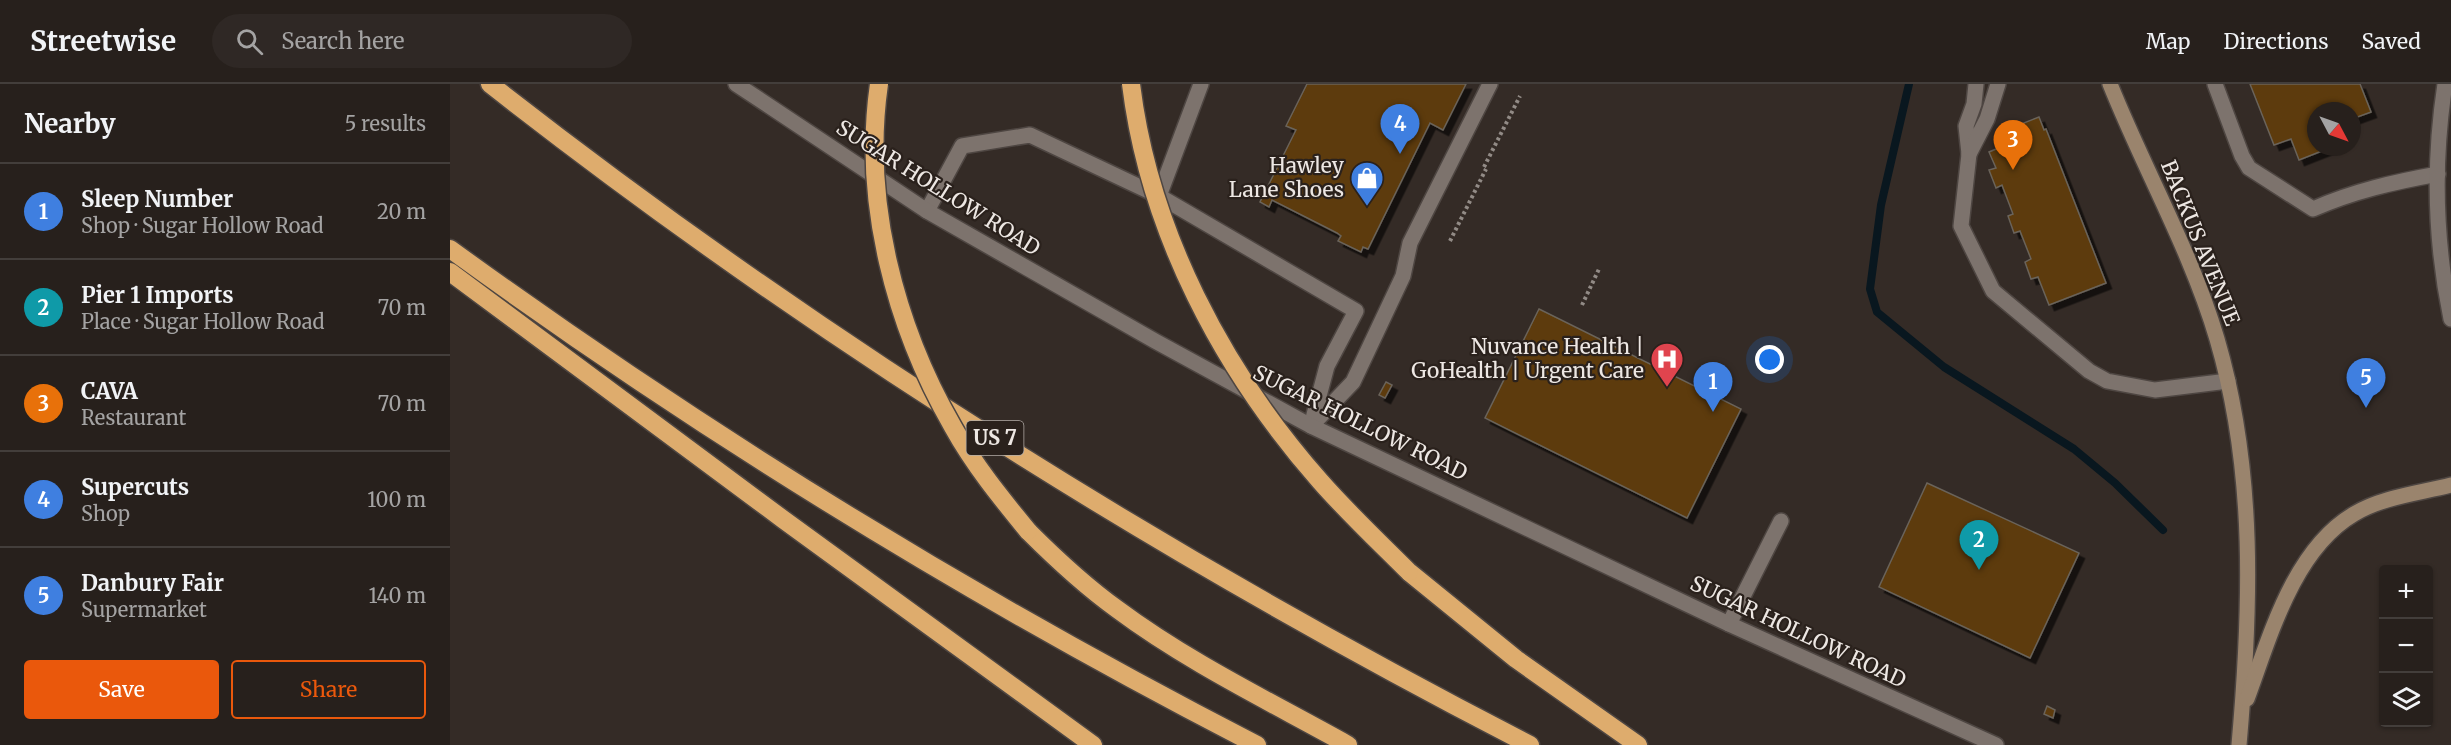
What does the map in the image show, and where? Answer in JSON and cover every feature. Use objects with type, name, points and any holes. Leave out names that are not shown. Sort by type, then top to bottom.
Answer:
[{"type":"highway","name":"US 7","points":[[490,84],[601,170],[702,242],[856,348],[985,432],[1232,581],[1395,674],[1530,745]]},
{"type":"highway","points":[[879,84],[875,156],[879,211],[890,270],[906,326],[927,379],[953,429],[987,480],[1028,531],[1071,573],[1117,610],[1163,640],[1348,745]]},
{"type":"highway","points":[[1131,84],[1146,165],[1164,221],[1186,274],[1212,326],[1278,429],[1320,481],[1409,572],[1516,659],[1638,745]]},
{"type":"highway","points":[[450,249],[628,372],[802,485],[1057,637],[1257,745]]},
{"type":"highway","points":[[450,272],[765,506],[1093,745]]},
{"type":"main road","name":"BACKUS AVENUE","points":[[2110,84],[2199,284],[2228,381],[2243,468],[2249,562],[2239,745]]},
{"type":"main road","points":[[2241,716],[2278,614],[2313,552],[2353,514],[2375,504],[2451,485]]},
{"type":"street","name":"SUGAR HOLLOW ROAD","points":[[736,84],[927,211],[1155,341],[1311,426],[1729,624],[1996,745]]},
{"type":"street","points":[[1159,196],[1201,84]]},
{"type":"street","points":[[1311,426],[1353,382],[1403,276],[1410,243],[1490,84]]},
{"type":"street","points":[[1976,84],[1974,104],[1966,126],[1969,154],[1961,226],[1993,291],[2089,371],[2107,381],[2155,390],[2228,381]]},
{"type":"street","points":[[1969,154],[1987,119],[1998,84]]},
{"type":"street","points":[[2215,84],[2242,156],[2250,168],[2313,209],[2344,195],[2378,185],[2438,174]]},
{"type":"street","points":[[2445,84],[2437,216],[2440,256],[2451,319]]},
{"type":"street","points":[[927,211],[962,146],[1030,135],[1159,196],[1356,311],[1327,366],[1311,426]]},
{"type":"street","points":[[1729,624],[1781,521]]},
{"type":"path","points":[[1450,241],[1520,96]]},
{"type":"path","points":[[1582,305],[1599,269]]},
{"type":"building","points":[[1307,84],[1466,84],[1443,130],[1430,123],[1368,249],[1363,247],[1361,252],[1338,241],[1341,236],[1337,233],[1272,200],[1269,207],[1260,202],[1296,130],[1286,126]]},
{"type":"building","points":[[2250,84],[2360,84],[2371,112],[2361,116],[2361,102],[2307,102],[2307,156],[2309,156],[2299,160],[2291,139],[2274,145]]},
{"type":"building","points":[[2039,117],[2044,130],[2046,129],[2106,283],[2049,305],[2038,277],[2031,279],[2025,262],[2031,259],[2020,231],[2014,233],[2008,216],[2013,214],[2002,185],[1996,188],[1989,170],[1996,168],[1989,152],[2001,147],[1996,134]]},
{"type":"building","points":[[1539,309],[1741,409],[1687,518],[1485,418]]},
{"type":"building","points":[[1386,382],[1392,385],[1385,398],[1379,395]]},
{"type":"building","points":[[1927,483],[2079,553],[2030,658],[1879,587]]},
{"type":"building","points":[[2047,706],[2055,710],[2053,718],[2044,714]]},
{"type":"waterway","points":[[1909,84],[1881,205],[1870,289],[1877,312],[1944,367],[2074,449],[2115,483],[2163,530]]},
{"type":"place","name":"Supercuts","points":[[1400,154]]},
{"type":"place","name":"CAVA","points":[[2013,170]]},
{"type":"place","name":"Hawley Lane Shoes","points":[[1367,207]]},
{"type":"place","name":"Nuvance Health | GoHealth | Urgent Care","points":[[1667,388]]},
{"type":"place","name":"Danbury Fair","points":[[2366,408]]},
{"type":"place","name":"Sleep Number","points":[[1713,412]]},
{"type":"place","name":"Pier 1 Imports","points":[[1979,570]]}]
